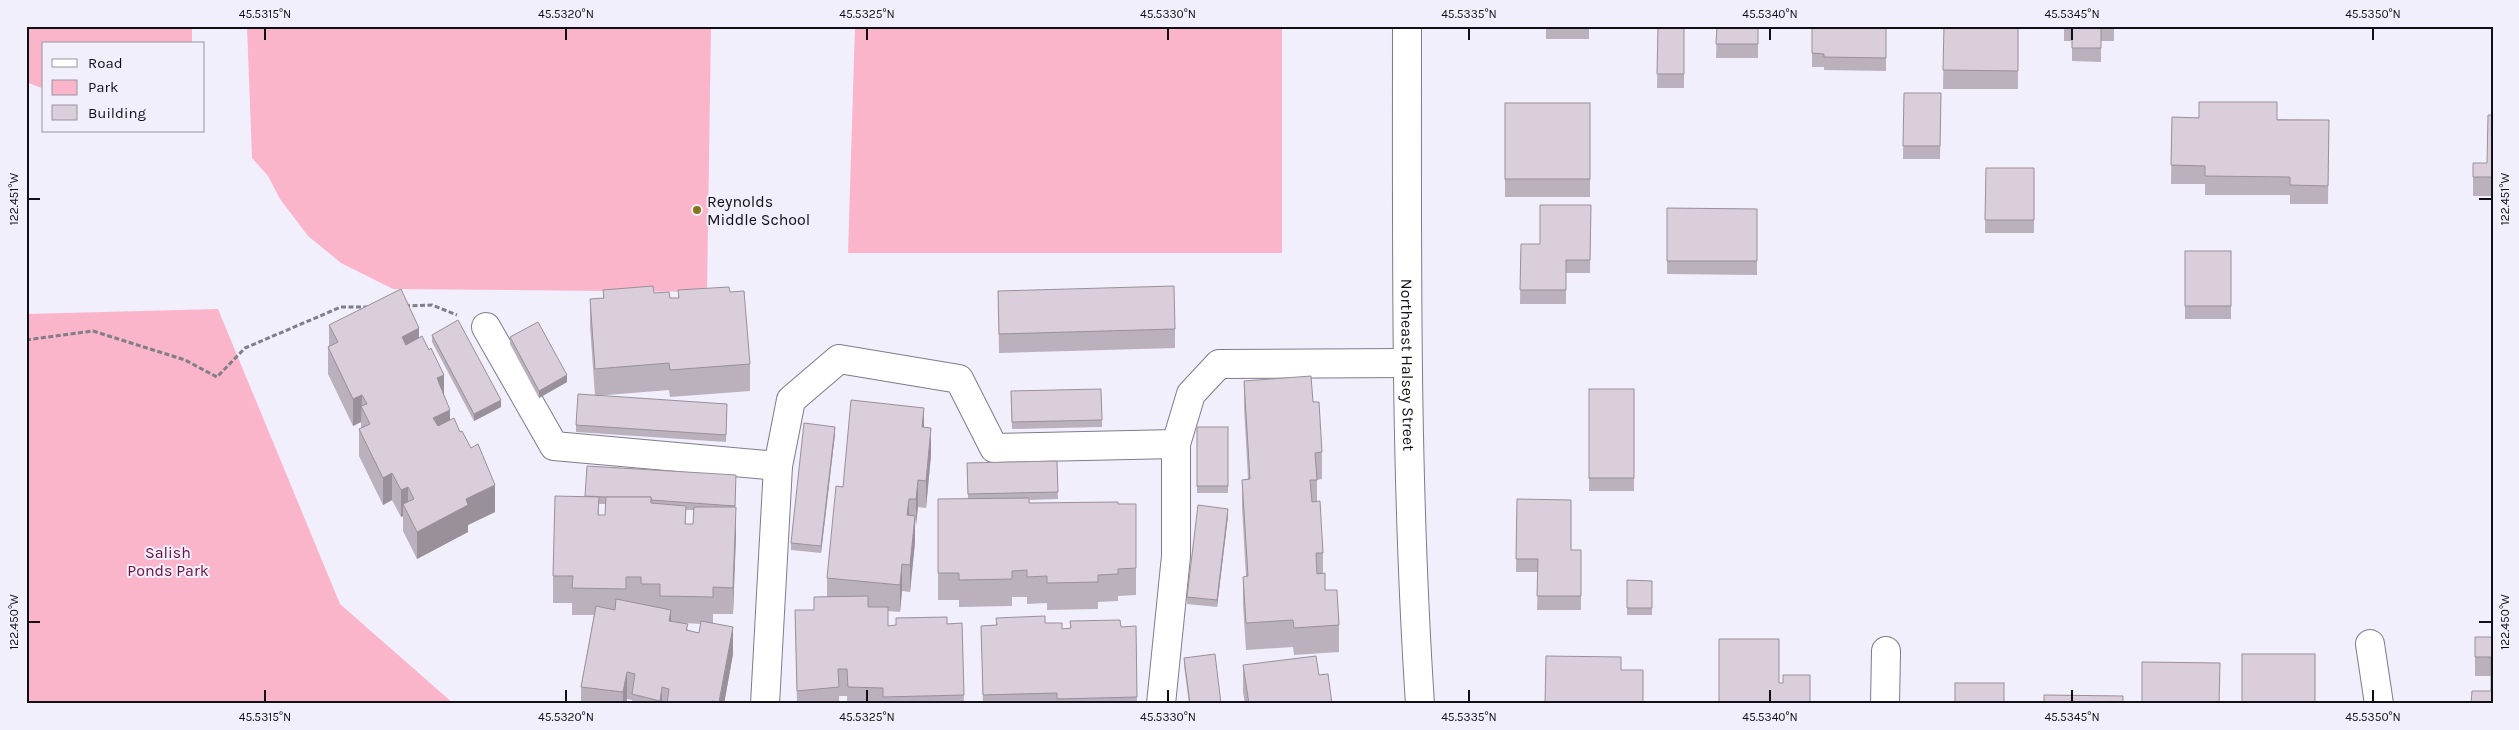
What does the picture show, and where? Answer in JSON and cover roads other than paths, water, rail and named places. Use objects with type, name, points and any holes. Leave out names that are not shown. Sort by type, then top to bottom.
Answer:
[{"type":"street","name":"Northeast Halsey Street","points":[[1407,26],[1407,362],[1412,576],[1420,704]]},
{"type":"street","points":[[486,327],[554,446],[778,466]]},
{"type":"street","points":[[765,704],[778,466],[791,400],[839,359],[959,379],[994,448],[1176,444]]},
{"type":"street","points":[[1161,704],[1176,556],[1176,444],[1191,394],[1219,364],[1407,362]]},
{"type":"street","points":[[2370,644],[2379,704]]},
{"type":"street","points":[[1885,704],[1886,651]]},
{"type":"place","name":"Reynolds Middle School","points":[[697,210]]},
{"type":"park label","name":"Salish Ponds Park","points":[[168,561]]}]
